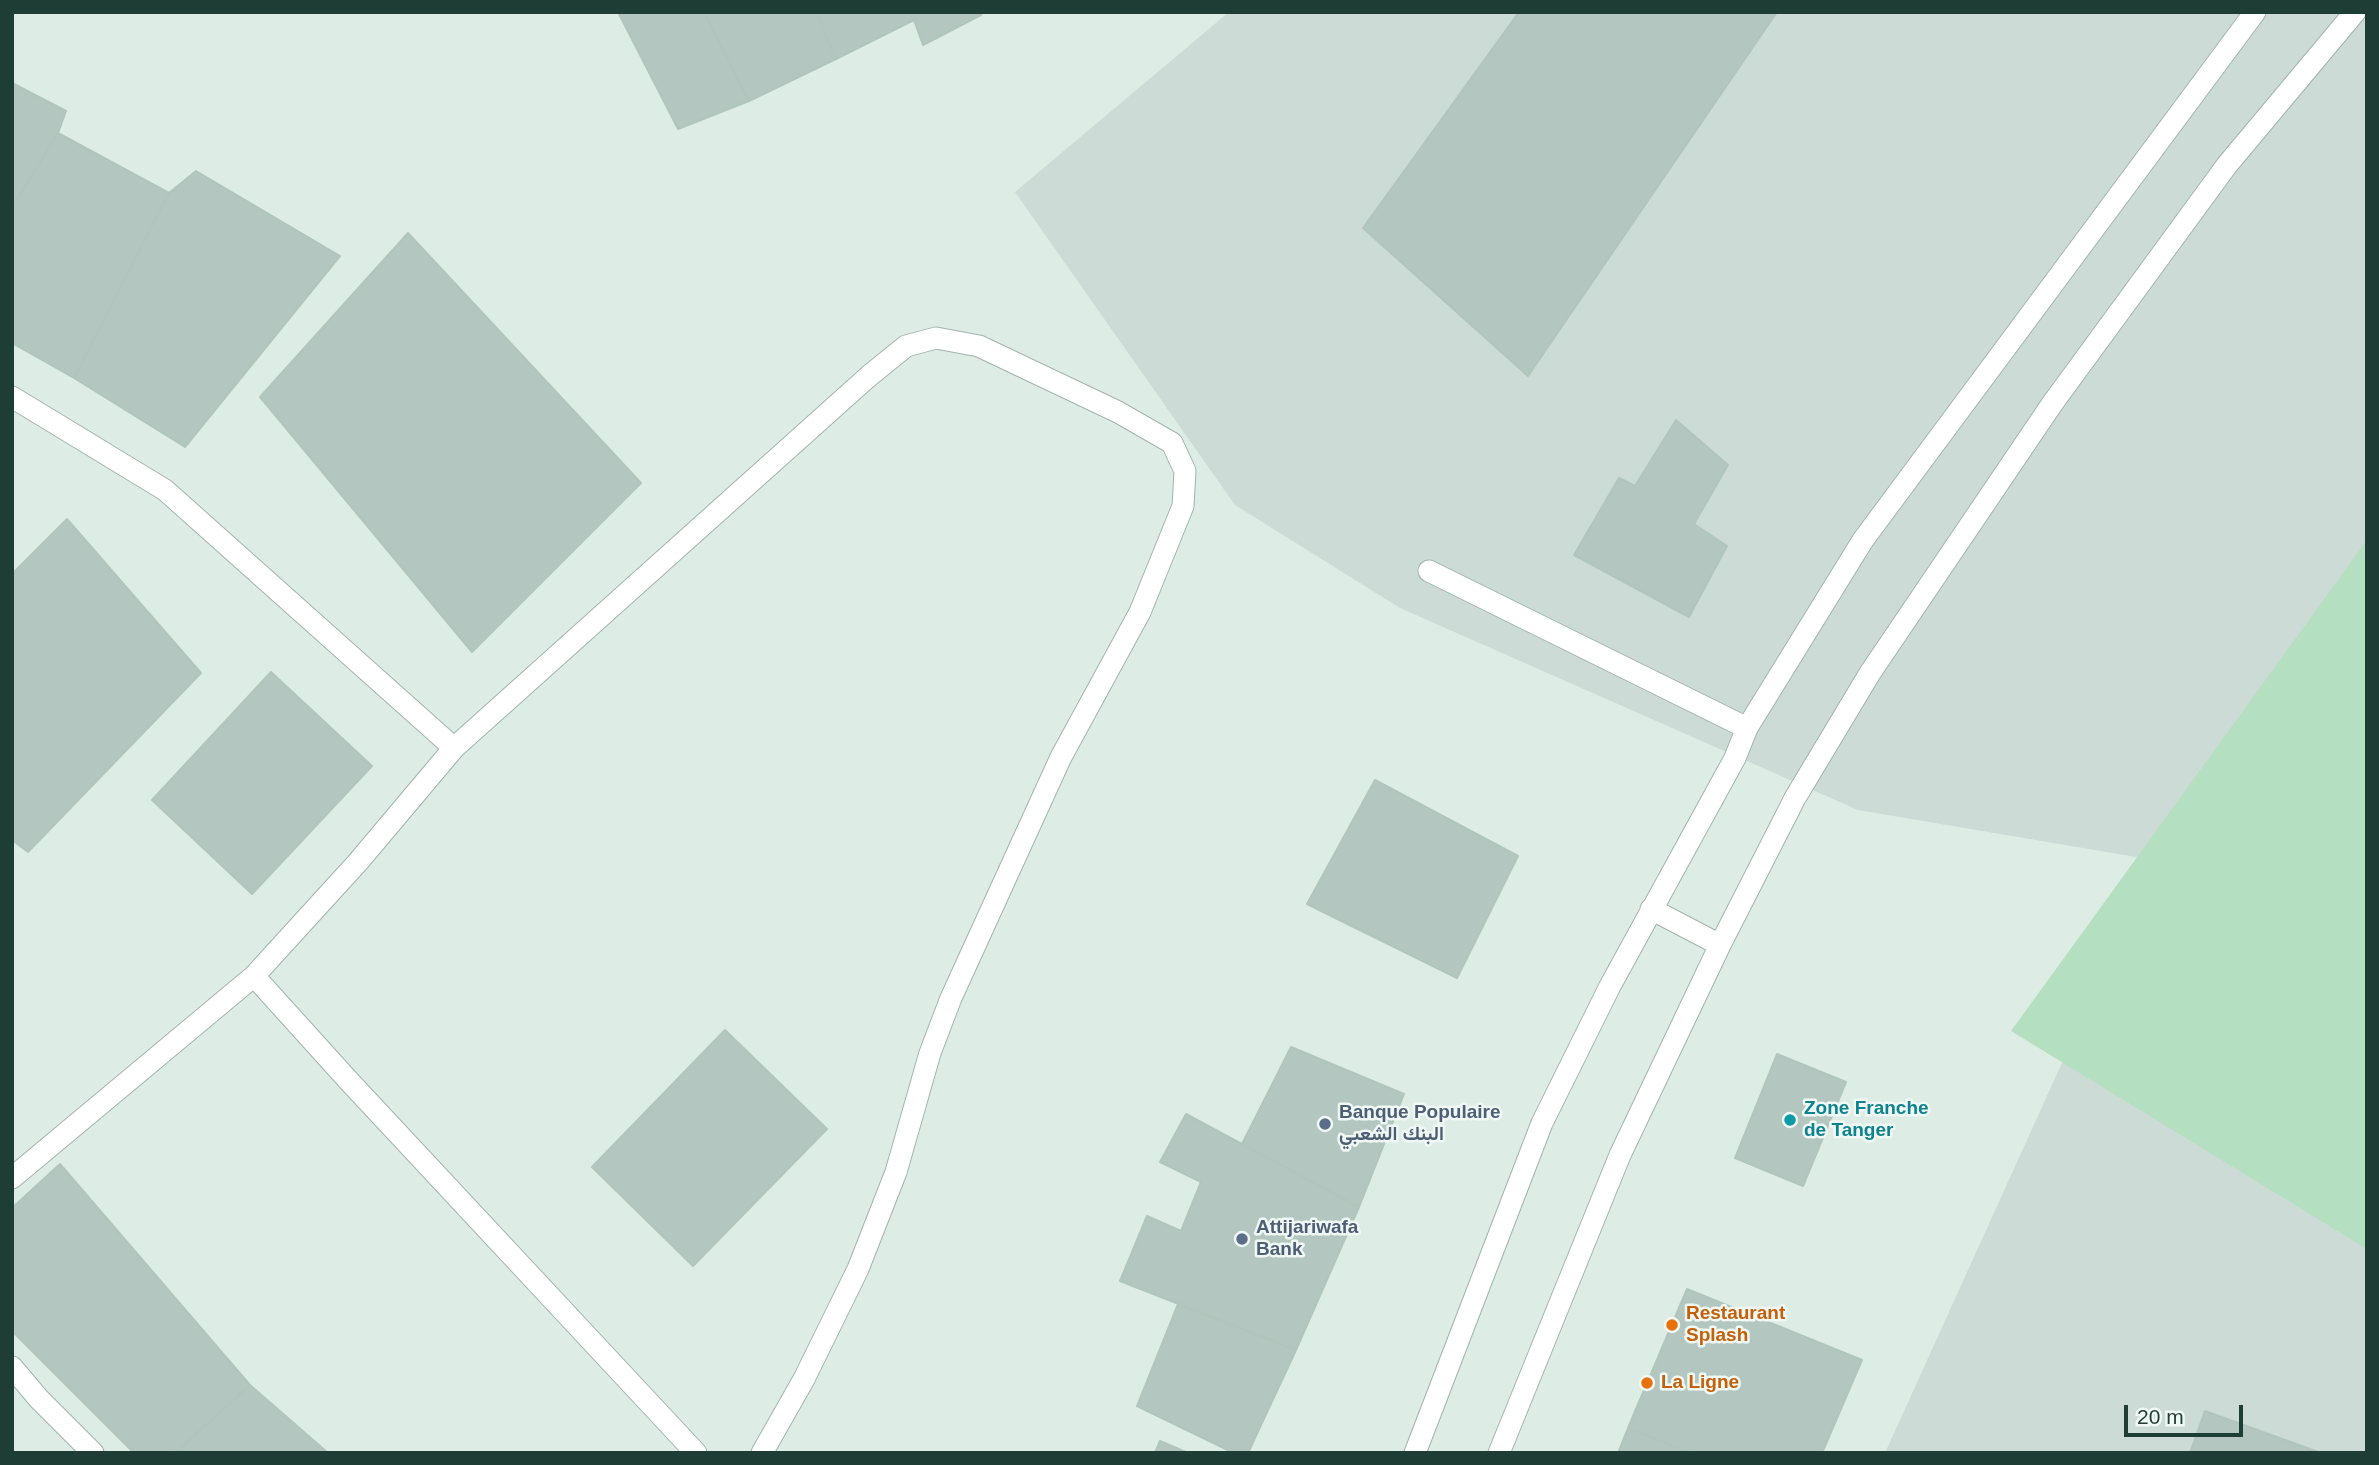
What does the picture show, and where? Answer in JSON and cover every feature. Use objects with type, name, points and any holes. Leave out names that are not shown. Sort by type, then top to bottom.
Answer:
[{"type":"street","points":[[1415,1453],[1542,1124],[1610,986],[1735,758],[1747,728],[1863,540],[2255,12]]},
{"type":"street","points":[[1499,1453],[1620,1155],[1720,945],[1795,797],[1863,684],[2044,415],[2227,166],[2355,12]]},
{"type":"street","points":[[12,1178],[254,976],[358,862],[454,748],[869,376],[906,346],[936,338],[979,346],[1118,412],[1172,443],[1185,471],[1183,506],[1140,612],[1061,757],[951,998],[930,1052],[896,1172],[858,1269],[804,1379],[762,1453]]},
{"type":"street","points":[[12,397],[165,490],[454,748]]},
{"type":"street","points":[[1429,571],[1747,728]]},
{"type":"street","points":[[1651,909],[1720,945]]},
{"type":"street","points":[[254,976],[366,1100],[696,1453]]},
{"type":"street","points":[[12,1367],[39,1399],[93,1453]]},
{"type":"shaded area","points":[[1229,12],[2367,12],[2367,1453],[1885,1453],[2154,860],[1858,810],[1400,608],[1235,505],[1015,192]]},
{"type":"green space","points":[[2367,540],[2367,1249],[2011,1031]]},
{"type":"building","points":[[618,12],[704,12],[749,101],[678,129]]},
{"type":"building","points":[[704,12],[816,12],[836,59],[749,101]]},
{"type":"building","points":[[816,12],[911,12],[914,20],[836,59]]},
{"type":"building","points":[[911,12],[981,12],[981,15],[923,45]]},
{"type":"building","points":[[1519,12],[1777,12],[1528,376],[1363,228]]},
{"type":"building","points":[[12,83],[66,111],[58,133],[12,208]]},
{"type":"building","points":[[58,133],[169,193],[74,378],[12,343],[12,208]]},
{"type":"building","points":[[196,171],[340,256],[185,447],[74,378],[169,193]]},
{"type":"building","points":[[408,233],[641,483],[472,652],[260,397]]},
{"type":"building","points":[[1676,420],[1728,465],[1694,524],[1727,546],[1689,617],[1574,555],[1619,478],[1635,486]]},
{"type":"building","points":[[67,519],[201,673],[28,852],[12,840],[12,574]]},
{"type":"building","points":[[271,672],[372,766],[252,894],[152,800]]},
{"type":"building","points":[[1375,780],[1518,856],[1457,978],[1307,904]]},
{"type":"building","points":[[725,1030],[827,1129],[693,1266],[592,1167]]},
{"type":"building","points":[[1291,1047],[1404,1094],[1359,1207],[1242,1144]]},
{"type":"building","name":"Zone Franche de Tanger","points":[[1777,1054],[1846,1082],[1803,1186],[1735,1158]]},
{"type":"building","points":[[1186,1114],[1359,1207],[1296,1350],[1120,1281],[1147,1216],[1181,1231],[1201,1182],[1160,1162]]},
{"type":"building","points":[[60,1164],[250,1385],[175,1453],[134,1453],[12,1331],[12,1208]]},
{"type":"building","points":[[1687,1289],[1862,1360],[1822,1453],[1691,1453],[1628,1428]]},
{"type":"building","points":[[1178,1304],[1296,1350],[1248,1453],[1234,1453],[1137,1406]]},
{"type":"building","points":[[250,1385],[328,1453],[175,1453]]},
{"type":"building","points":[[2205,1411],[2321,1453],[2190,1453]]},
{"type":"building","points":[[1628,1428],[1691,1453],[1618,1453]]},
{"type":"building","points":[[1160,1441],[1188,1453],[1155,1453]]},
{"type":"place","name":"Zone Franche de Tanger","points":[[1790,1120]]},
{"type":"place","name":"Banque Populaire البنك الشعبي","points":[[1325,1124]]},
{"type":"place","name":"Attijariwafa Bank","points":[[1242,1239]]},
{"type":"place","name":"Restaurant Splash","points":[[1672,1325]]},
{"type":"place","name":"La Ligne","points":[[1647,1383]]}]
